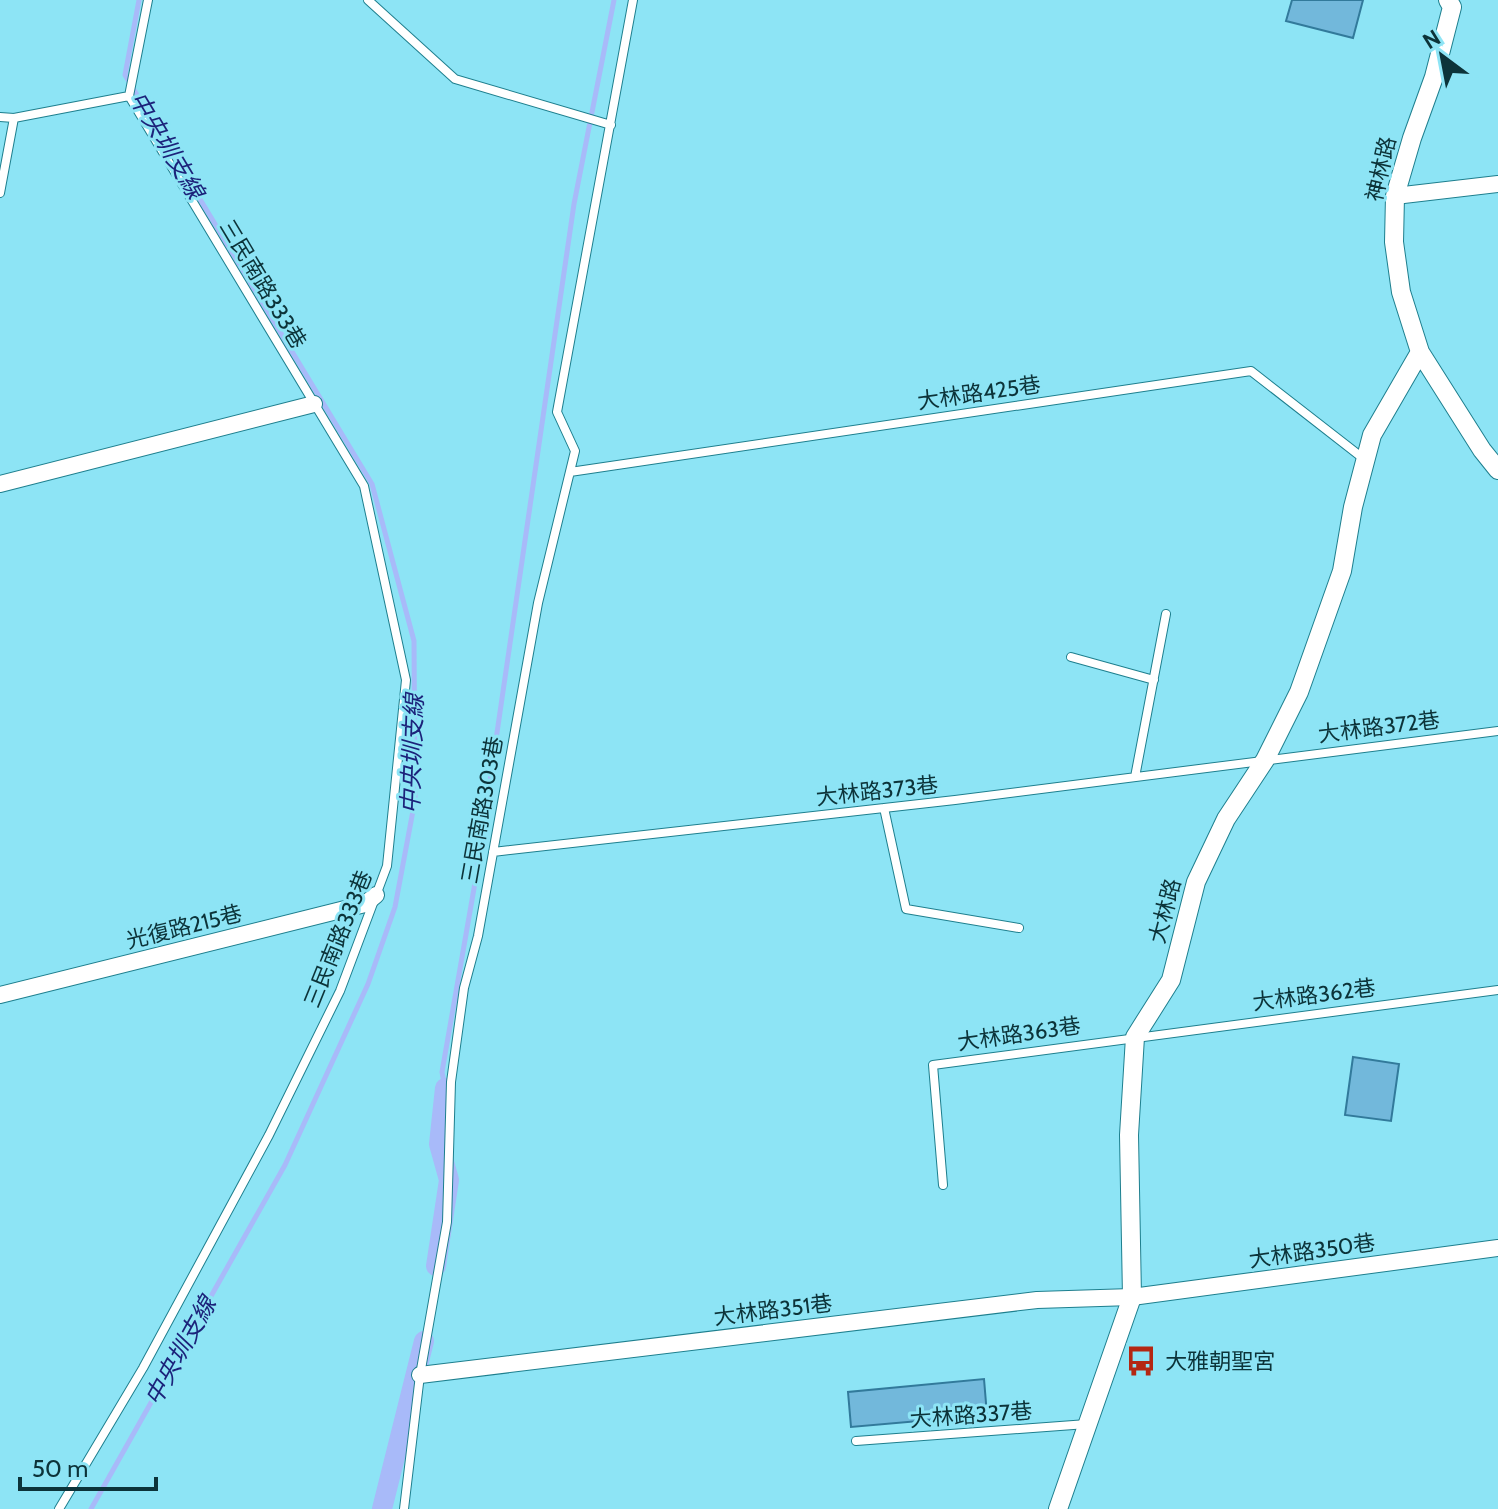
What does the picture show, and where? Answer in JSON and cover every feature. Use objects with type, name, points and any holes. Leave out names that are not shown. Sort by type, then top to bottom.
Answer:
[{"type":"street","name":"神林路","points":[[1452,2],[1434,77],[1395,196],[1394,242],[1401,292],[1420,352],[1498,470]]},
{"type":"street","points":[[1395,196],[1498,184]]},
{"type":"street","name":"大林路","points":[[1058,1509],[1132,1297],[1129,1135],[1135,1037],[1171,980],[1196,882],[1226,819],[1265,760],[1299,692],[1342,571],[1353,507],[1372,435],[1420,352]]},
{"type":"street","points":[[0,484],[314,404]]},
{"type":"street","name":"光復路215巷","points":[[0,995],[365,904],[376,895]]},
{"type":"street","name":"大林路350巷","points":[[1132,1297],[1498,1248]]},
{"type":"street","name":"大林路351巷","points":[[420,1375],[1037,1300],[1132,1297]]},
{"type":"lane","points":[[0,117],[14,118],[129,96],[148,0]]},
{"type":"lane","points":[[368,0],[455,79],[611,125]]},
{"type":"lane","name":"三民南路303巷","points":[[404,1509],[420,1375],[447,1222],[451,1082],[464,988],[478,936],[538,603],[575,451],[557,412],[633,0]]},
{"type":"lane","name":"三民南路333巷","points":[[59,1509],[143,1368],[269,1135],[340,991],[387,866],[406,680],[364,486],[129,96]]},
{"type":"lane","points":[[0,193],[14,118]]},
{"type":"lane","name":"大林路425巷","points":[[570,472],[1251,371],[1364,460]]},
{"type":"lane","points":[[1135,777],[1166,614]]},
{"type":"lane","points":[[1071,657],[1154,680]]},
{"type":"lane","name":"大林路372巷","points":[[1265,760],[1498,731]]},
{"type":"lane","name":"大林路373巷","points":[[493,852],[884,808],[1265,760]]},
{"type":"lane","points":[[884,808],[906,909],[1019,928]]},
{"type":"lane","name":"大林路362巷","points":[[1135,1037],[1498,990]]},
{"type":"lane","name":"大林路363巷","points":[[943,1185],[933,1065],[1135,1037]]},
{"type":"lane","name":"大林路337巷","points":[[856,1441],[1088,1424]]},
{"type":"building","points":[[1292,0],[1363,0],[1353,38],[1286,21]]},
{"type":"building","points":[[1353,1057],[1399,1064],[1391,1121],[1345,1115]]},
{"type":"building","points":[[984,1379],[987,1415],[851,1427],[848,1392]]},
{"type":"waterway","name":"中央圳支線","points":[[91,1509],[285,1165],[368,984],[395,907],[415,800],[414,641],[372,484],[125,75],[139,0]]},
{"type":"waterway","points":[[445,1088],[442,1072],[476,877],[574,204],[614,0]]},
{"type":"waterway","points":[[436,1266],[449,1180],[439,1144],[445,1088]]},
{"type":"waterway","points":[[382,1509],[424,1341]]},
{"type":"place","name":"大雅朝聖宮","points":[[1141,1361]]}]
